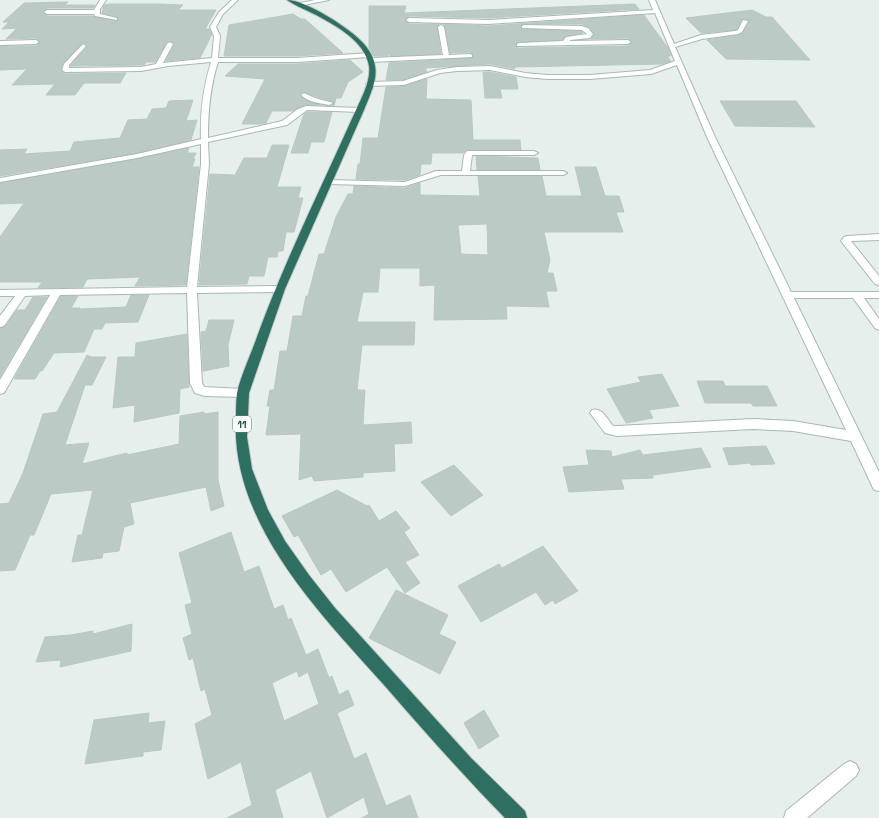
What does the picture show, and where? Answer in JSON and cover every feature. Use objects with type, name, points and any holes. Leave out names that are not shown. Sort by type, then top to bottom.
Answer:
[{"type":"highway","points":[[295,2],[350,35],[358,41],[370,58]]},
{"type":"highway","name":"11","points":[[370,58],[372,70],[361,107],[280,289],[243,394],[241,437],[246,469],[262,511],[280,544],[304,580],[330,613],[465,764],[518,818]]},
{"type":"street","points":[[96,12],[103,0]]},
{"type":"street","points":[[235,0],[221,13],[214,27],[216,36],[215,60],[208,84],[204,112],[205,164],[192,291],[196,383],[199,390],[205,392],[243,394]]},
{"type":"street","points":[[295,2],[326,0]]},
{"type":"street","points":[[652,0],[715,144],[879,486]]},
{"type":"street","points":[[409,20],[488,22],[657,11]]},
{"type":"street","points":[[47,12],[96,12]]},
{"type":"street","points":[[96,12],[100,17],[115,19]]},
{"type":"street","points":[[532,19],[535,27]]},
{"type":"street","points":[[672,46],[683,44],[701,37],[740,32],[745,21]]},
{"type":"street","points":[[440,27],[446,56]]},
{"type":"street","points":[[515,28],[582,28],[586,29],[590,34],[588,37],[568,38],[566,41],[568,43]]},
{"type":"street","points":[[0,43],[36,42]]},
{"type":"street","points":[[519,45],[628,42]]},
{"type":"street","points":[[159,66],[170,44]]},
{"type":"street","points":[[83,46],[66,65],[65,70],[125,69],[215,60],[297,60],[470,56]]},
{"type":"street","points":[[661,70],[668,65],[679,62]]},
{"type":"street","points":[[369,84],[404,83],[439,71],[474,68],[490,68],[525,75],[547,77],[590,77],[661,70],[684,73]]},
{"type":"street","points":[[304,95],[323,103],[361,107]]},
{"type":"street","points":[[0,180],[129,157],[284,123],[292,120],[300,110],[306,108],[361,107]]},
{"type":"street","points":[[466,173],[468,155],[470,153],[534,153]]},
{"type":"street","points":[[328,182],[412,184],[436,173],[563,173]]},
{"type":"street","points":[[879,238],[854,237],[847,239],[846,241],[879,282]]},
{"type":"street","points":[[0,293],[280,289]]},
{"type":"street","points":[[0,390],[56,292]]},
{"type":"street","points":[[0,324],[22,293]]},
{"type":"street","points":[[787,295],[879,295]]},
{"type":"street","points":[[856,295],[879,326]]},
{"type":"street","points":[[596,413],[609,430],[617,431],[753,424],[793,426],[856,437]]},
{"type":"street","points":[[794,818],[850,770]]},
{"type":"building","points":[[68,2],[65,5],[95,5],[93,8],[47,8],[43,12],[47,16],[93,16],[117,21],[117,17],[102,13],[104,5],[183,5],[178,10],[216,10],[205,29],[209,29],[212,34],[200,58],[166,61],[174,45],[174,43],[169,41],[166,43],[156,62],[146,62],[144,65],[70,66],[87,47],[87,45],[83,43],[63,63],[61,71],[65,74],[126,73],[120,83],[84,83],[75,95],[46,95],[55,84],[12,85],[27,69],[0,70],[0,46],[36,46],[40,42],[36,38],[6,39],[17,28],[2,29],[9,22],[3,22],[24,3]]},
{"type":"building","points":[[635,4],[639,9],[488,18],[409,16],[405,20],[409,24],[439,24],[437,27],[441,54],[390,56],[390,54],[387,56],[374,56],[369,48],[369,6],[406,6],[404,13]]},
{"type":"building","points":[[752,10],[766,17],[772,17],[810,60],[726,59],[707,40],[739,35],[743,33],[749,20],[742,19],[735,30],[701,33],[686,18]]},
{"type":"building","points":[[293,14],[301,19],[305,19],[343,53],[297,56],[224,56],[229,25]]},
{"type":"building","points":[[644,15],[668,48],[671,56],[667,56],[671,61],[662,64],[514,67],[515,69],[490,64],[425,68],[427,72],[403,80],[386,80],[389,63],[473,58],[474,55],[470,52],[450,53],[445,27],[443,24],[488,26]],"holes":[[[524,24],[582,24],[589,27],[594,33],[591,39],[628,38],[632,42],[628,46],[517,48],[516,44],[519,42],[562,40],[566,36],[583,33],[581,31],[521,29],[520,26]]]},
{"type":"building","points":[[350,60],[363,72],[348,82],[341,98],[336,98],[334,106],[331,105],[334,103],[333,102],[303,92],[300,95],[303,99],[321,105],[305,105],[293,111],[272,111],[266,123],[261,124],[242,124],[265,79],[225,76],[238,64],[297,64]]},
{"type":"building","points":[[483,72],[516,77],[518,89],[500,89],[502,98],[485,98]]},
{"type":"building","points":[[427,79],[426,99],[471,100],[473,140],[520,140],[521,150],[467,150],[463,153],[432,153],[431,164],[421,164],[420,175],[405,180],[356,179],[358,164],[360,164],[363,138],[378,138],[386,87],[404,86]]},
{"type":"building","points":[[193,100],[186,121],[197,120],[191,140],[137,153],[0,176],[0,150],[27,149],[24,154],[70,151],[74,142],[120,138],[128,120],[147,119],[152,109],[166,108],[169,101]]},
{"type":"building","points":[[720,101],[796,101],[815,127],[735,126]]},
{"type":"building","points":[[307,112],[332,112],[324,142],[311,142],[308,153],[291,153],[304,114]]},
{"type":"building","points":[[272,145],[289,145],[277,187],[301,187],[298,198],[303,198],[294,232],[286,232],[283,251],[278,251],[277,257],[268,257],[264,276],[249,276],[247,284],[199,285],[210,174],[235,175],[244,158],[267,158]]},
{"type":"building","points":[[189,148],[187,153],[196,153],[193,159],[195,159],[192,167],[199,167],[186,285],[135,286],[140,277],[87,279],[83,287],[38,288],[42,282],[0,282],[0,237],[24,203],[0,204],[0,183],[137,159]]},
{"type":"building","points":[[476,156],[538,158],[540,170],[477,170]]},
{"type":"building","points":[[575,167],[596,167],[605,196],[619,196],[624,212],[616,212],[623,232],[544,232],[550,260],[547,273],[553,273],[557,291],[546,291],[549,307],[506,306],[507,319],[434,320],[435,285],[420,286],[420,268],[380,268],[378,292],[363,292],[357,322],[415,322],[414,345],[362,345],[357,390],[365,390],[363,425],[411,422],[412,443],[394,444],[395,471],[363,473],[363,477],[314,481],[312,476],[299,480],[301,434],[266,435],[270,406],[267,406],[270,390],[274,390],[280,351],[287,351],[293,316],[302,316],[306,296],[308,296],[319,254],[324,254],[336,217],[348,194],[353,194],[354,186],[405,188],[420,183],[420,195],[480,196],[478,176],[542,176],[546,196],[582,196]],"holes":[[[487,224],[488,255],[461,254],[458,225]]]},
{"type":"building","points":[[131,295],[149,295],[138,322],[105,323],[102,329],[94,329],[84,352],[54,353],[35,379],[14,379],[61,296],[78,296],[71,308],[80,308],[79,309],[126,307]]},
{"type":"building","points":[[33,297],[47,297],[0,377],[0,328],[5,327],[17,310],[25,310]]},
{"type":"building","points":[[209,320],[234,320],[228,345],[229,366],[203,371],[201,332],[206,331]]},
{"type":"building","points":[[187,334],[189,387],[180,389],[179,413],[134,422],[135,405],[113,408],[118,357],[135,357],[136,343]]},
{"type":"building","points":[[87,355],[91,357],[106,357],[92,385],[85,385],[65,445],[89,443],[82,464],[127,453],[127,455],[179,444],[180,416],[204,412],[204,414],[218,412],[218,480],[224,506],[211,511],[206,487],[130,503],[134,524],[124,527],[119,551],[103,553],[102,558],[72,562],[78,535],[82,535],[93,490],[51,494],[34,535],[30,535],[15,570],[0,571],[0,504],[9,503],[23,473],[43,414],[57,412]]},
{"type":"building","points":[[662,374],[679,406],[649,410],[653,418],[626,423],[607,389],[641,382],[638,377]]},
{"type":"building","points":[[697,381],[723,381],[725,386],[767,386],[777,406],[753,406],[751,403],[705,403]]},
{"type":"building","points":[[766,446],[775,464],[751,465],[750,463],[729,465],[723,448]]},
{"type":"building","points":[[701,448],[711,467],[653,475],[653,478],[621,479],[624,489],[569,492],[563,467],[589,465],[586,450],[611,451],[612,457],[640,450],[643,455]]},
{"type":"building","points":[[454,465],[483,495],[451,516],[421,482]]},
{"type":"building","points":[[337,490],[367,506],[369,505],[379,521],[396,511],[410,528],[404,532],[419,555],[405,562],[420,583],[405,593],[387,567],[346,592],[331,569],[321,575],[298,535],[294,537],[282,516]]},
{"type":"building","points":[[231,532],[244,572],[259,566],[274,609],[283,605],[288,620],[291,618],[306,655],[318,649],[329,678],[332,676],[339,695],[348,690],[354,705],[337,713],[354,759],[366,753],[386,806],[410,795],[418,818],[362,818],[369,814],[364,797],[327,818],[311,771],[275,790],[283,818],[227,818],[252,805],[241,762],[208,779],[195,724],[212,715],[205,689],[201,691],[193,658],[189,660],[183,638],[192,634],[185,605],[192,603],[179,553]],"holes":[[[297,671],[299,677],[308,672],[319,704],[284,721],[272,683]]]},
{"type":"building","points":[[543,546],[578,591],[555,604],[553,600],[545,605],[536,592],[481,622],[458,586],[499,564],[502,568]]},
{"type":"building","points":[[396,590],[448,615],[439,634],[456,642],[440,674],[369,638]]},
{"type":"building","points":[[132,624],[131,651],[60,667],[61,660],[36,662],[45,637],[71,635],[93,631],[93,634]]},
{"type":"building","points":[[484,710],[499,736],[479,749],[464,723]]},
{"type":"building","points":[[149,713],[148,723],[165,721],[161,750],[143,752],[143,756],[85,764],[94,720]]}]
